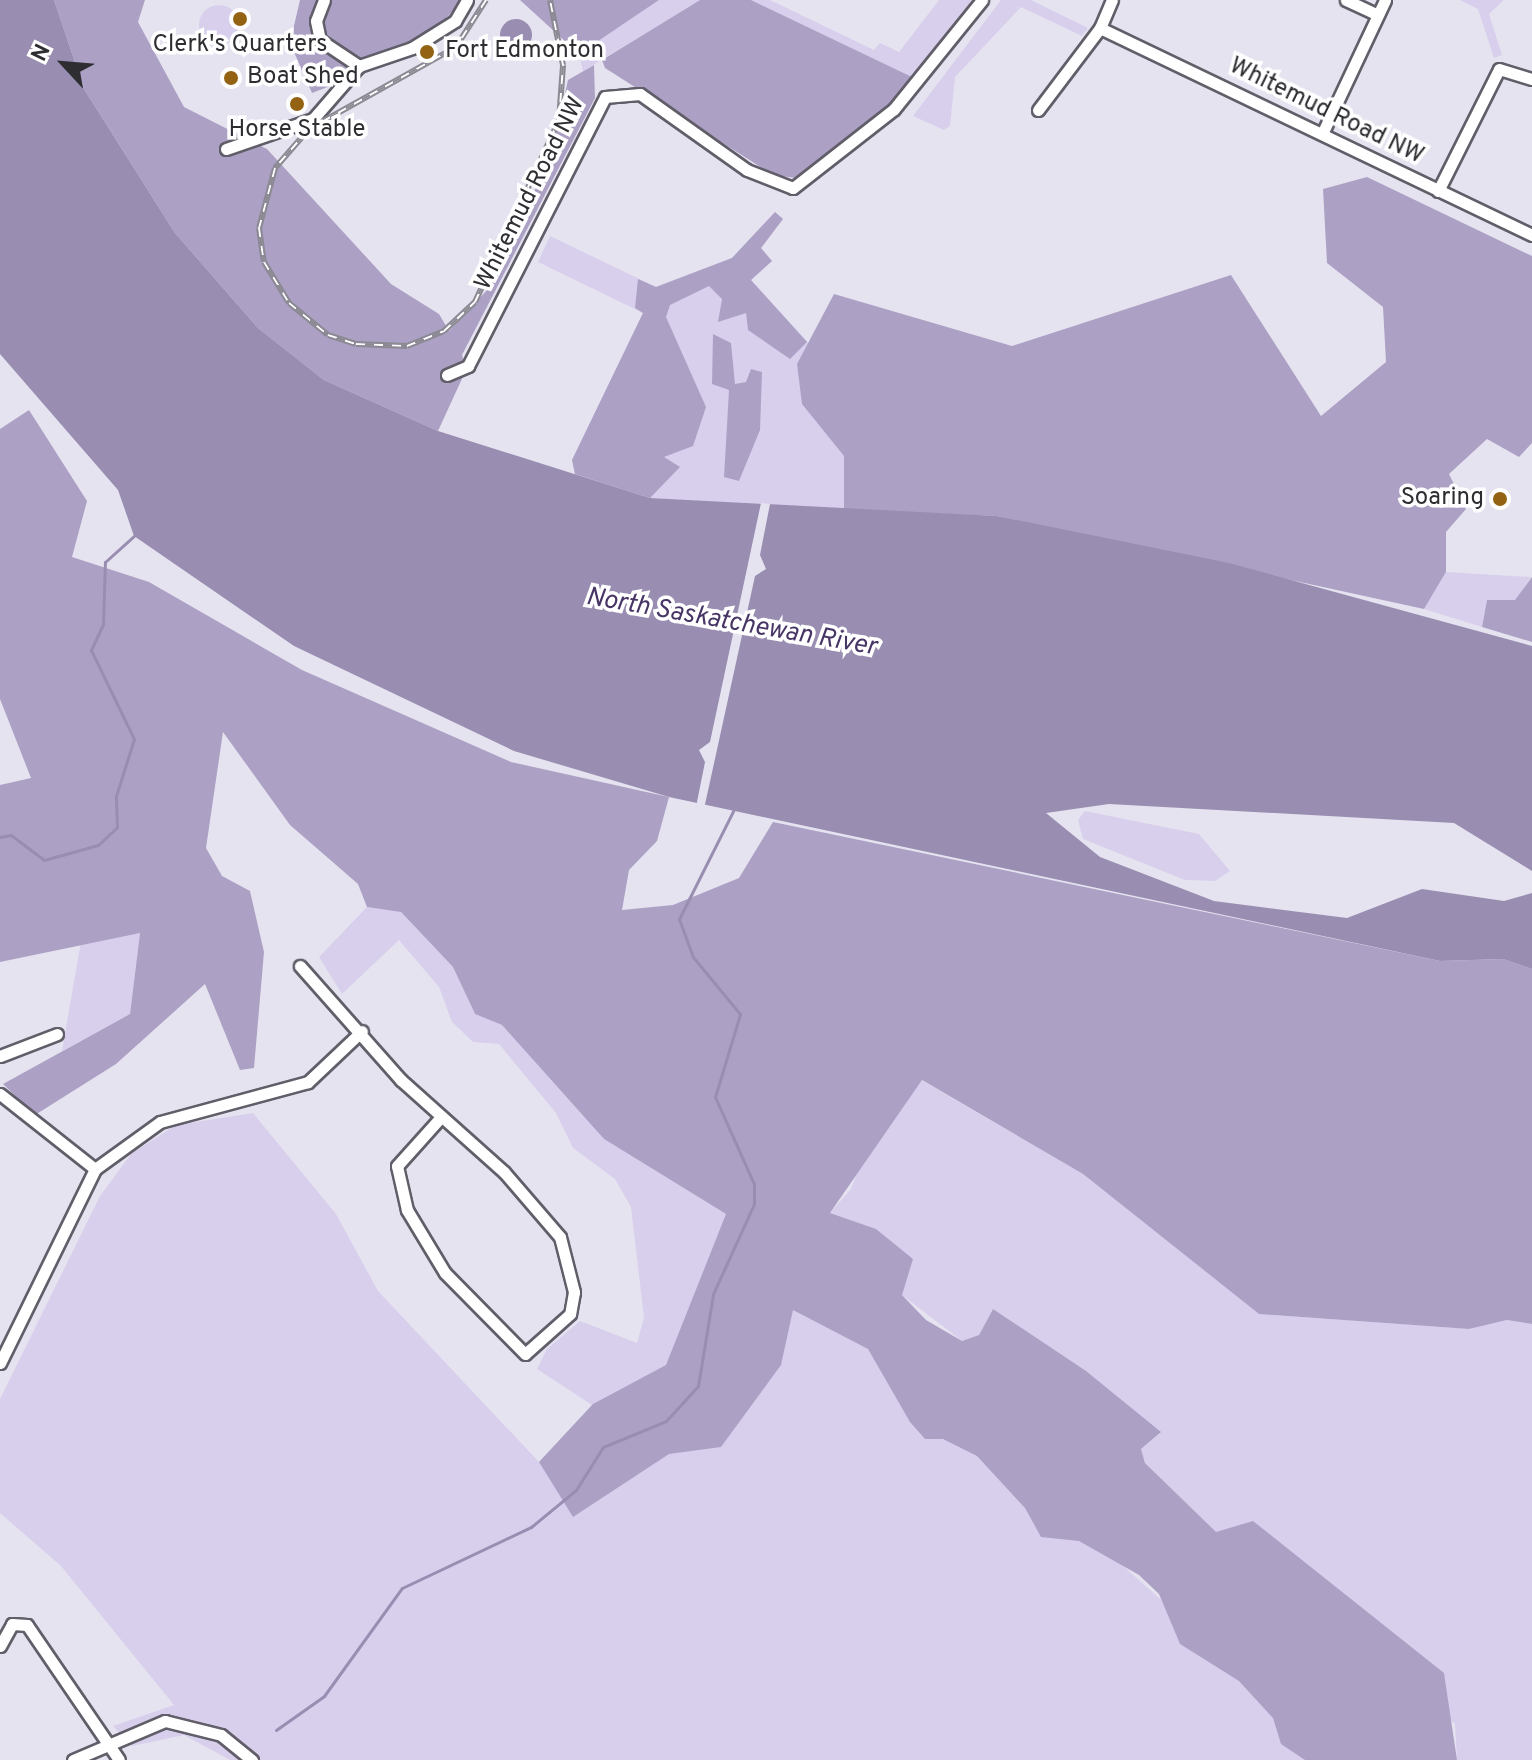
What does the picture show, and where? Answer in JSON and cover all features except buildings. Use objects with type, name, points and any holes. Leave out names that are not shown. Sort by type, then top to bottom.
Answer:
[{"type":"street","points":[[324,0],[316,21],[320,40],[359,66]]},
{"type":"street","points":[[226,149],[313,119],[359,66],[419,43],[455,21],[467,0]]},
{"type":"street","name":"Whitemud Road NW","points":[[447,375],[468,366],[596,108],[614,92],[640,94],[770,181],[804,184],[894,109],[982,0]]},
{"type":"street","points":[[1038,110],[1100,28],[1112,0]]},
{"type":"street","points":[[1346,0],[1378,15]]},
{"type":"street","points":[[1322,134],[1385,0]]},
{"type":"street","name":"Whitemud Road NW","points":[[1100,28],[1532,235]]},
{"type":"street","points":[[1438,191],[1499,69],[1532,79]]},
{"type":"street","points":[[300,966],[441,1117],[504,1172],[569,1256],[570,1314],[525,1354],[445,1273],[407,1210],[397,1166],[441,1117]]},
{"type":"street","points":[[0,1363],[95,1169],[160,1122],[308,1082],[362,1031]]},
{"type":"street","points":[[0,1056],[57,1034]]},
{"type":"street","points":[[0,1094],[95,1169]]},
{"type":"street","points":[[0,1646],[12,1624],[24,1622],[112,1741],[119,1760]]},
{"type":"street","points":[[73,1760],[94,1756],[112,1741],[165,1721],[194,1724],[252,1760]]},
{"type":"shaded area","points":[[54,0],[145,0],[138,22],[184,107],[267,149],[391,284],[439,314],[449,331],[488,289],[551,156],[568,80],[594,65],[595,98],[462,355],[466,370],[438,431],[324,380],[258,328],[175,233],[84,89]]},
{"type":"shaded area","points":[[300,0],[464,0],[410,55],[312,93],[290,43]]},
{"type":"shaded area","points":[[520,0],[659,0],[579,54]]},
{"type":"shaded area","points":[[659,0],[700,0],[583,71],[579,54]]},
{"type":"shaded area","points":[[700,0],[751,0],[912,77],[892,104],[819,165],[796,178],[773,175],[605,68],[602,60]]},
{"type":"shaded area","points":[[751,0],[770,0],[874,50],[880,43],[899,52],[939,0],[972,0],[912,77]]},
{"type":"shaded area","points":[[1001,0],[1031,0],[1088,28],[1082,36],[1021,7],[955,77],[950,126],[944,130],[913,116]]},
{"type":"shaded area","points":[[1460,0],[1504,0],[1489,14],[1502,55],[1494,58],[1478,9]]},
{"type":"shaded area","points":[[219,5],[233,11],[239,25],[233,39],[219,45],[205,39],[199,25],[205,11]]},
{"type":"shaded area","points":[[1367,177],[1532,256],[1532,443],[1519,457],[1487,439],[1449,474],[1466,509],[1446,532],[1446,572],[1424,609],[997,516],[844,510],[844,456],[802,404],[797,364],[834,294],[1012,346],[1231,275],[1321,416],[1386,362],[1383,307],[1327,263],[1323,189]]},
{"type":"shaded area","points":[[775,212],[783,219],[761,248],[772,261],[751,280],[849,387],[844,510],[650,498],[575,474],[572,460],[643,313],[538,262],[550,236],[656,287],[732,258]]},
{"type":"shaded area","points":[[775,212],[783,219],[761,248],[772,261],[751,280],[807,342],[790,359],[748,330],[746,313],[718,322],[722,299],[709,286],[670,305],[666,317],[706,407],[693,446],[664,457],[680,467],[650,498],[575,474],[572,460],[643,313],[635,308],[638,279],[656,287],[732,258]]},
{"type":"shaded area","points":[[713,334],[731,343],[735,384],[746,382],[751,369],[762,372],[760,430],[739,481],[724,477],[729,390],[712,384]]},
{"type":"shaded area","points":[[29,410],[87,501],[72,557],[149,582],[302,670],[511,762],[669,797],[657,841],[629,870],[622,910],[673,905],[739,878],[773,822],[1440,961],[1503,959],[1532,969],[1532,1324],[1507,1320],[1469,1329],[1259,1314],[1083,1174],[922,1080],[830,1213],[876,1229],[913,1259],[902,1295],[926,1320],[962,1341],[979,1335],[993,1309],[1086,1371],[1161,1432],[1141,1449],[1145,1463],[1216,1532],[1253,1521],[1444,1673],[1457,1760],[1305,1760],[1281,1744],[1273,1718],[1239,1681],[1180,1644],[1159,1594],[1139,1575],[1079,1541],[1041,1537],[1025,1508],[977,1456],[943,1439],[925,1439],[910,1422],[868,1349],[793,1310],[781,1365],[721,1447],[669,1454],[573,1517],[539,1462],[593,1404],[666,1365],[726,1214],[604,1139],[502,1025],[475,1014],[453,967],[401,912],[367,907],[358,884],[290,825],[223,732],[206,848],[222,876],[250,891],[264,952],[254,1068],[240,1070],[205,984],[116,1064],[35,1115],[3,1084],[130,1014],[140,933],[0,962],[0,785],[31,778],[0,699],[0,429]]},
{"type":"shaded area","points":[[1446,572],[1531,577],[1515,601],[1487,600],[1482,627],[1424,609]]},
{"type":"shaded area","points":[[1532,577],[1532,642],[1482,627],[1487,600],[1515,600]]},
{"type":"shaded area","points":[[1085,811],[1199,834],[1230,871],[1215,881],[1185,880],[1083,839],[1078,820]]},
{"type":"shaded area","points":[[367,907],[400,911],[453,967],[475,1014],[502,1025],[604,1139],[726,1214],[1342,1760],[230,1760],[184,1735],[132,1746],[113,1726],[174,1705],[61,1566],[0,1513],[0,1399],[100,1196],[131,1154],[176,1125],[253,1113],[336,1214],[378,1291],[539,1462],[592,1405],[537,1369],[547,1349],[580,1321],[637,1343],[644,1318],[631,1207],[615,1179],[573,1148],[556,1113],[499,1044],[473,1042],[452,1022],[439,987],[399,940],[342,994],[319,957]]},
{"type":"shaded area","points":[[140,933],[130,1014],[62,1051],[81,941]]},
{"type":"shaded area","points":[[921,1080],[1083,1174],[1259,1314],[1469,1329],[1507,1320],[1532,1324],[1532,1760],[1457,1760],[1455,1724],[1216,1533],[1145,1463],[1141,1449],[1160,1433],[993,1309],[979,1335],[962,1341],[902,1295],[829,1214],[851,1189],[864,1154]]},
{"type":"water","name":"North Saskatchewan River","points":[[0,0],[54,0],[84,89],[175,233],[258,328],[324,380],[438,431],[650,498],[997,516],[1229,563],[1532,646],[1532,871],[1454,823],[1109,804],[1046,813],[1100,857],[1214,901],[1347,918],[1422,889],[1504,901],[1532,893],[1532,969],[1503,959],[1440,961],[669,797],[514,751],[294,646],[134,536],[118,490],[0,354]]},
{"type":"water","points":[[516,19],[527,24],[532,35],[527,46],[516,51],[505,46],[500,35],[505,24]]},
{"type":"pier","points":[[761,503],[770,504],[760,555],[766,569],[755,576],[704,809],[696,807],[705,762],[699,750],[710,742]]},
{"type":"waterway","points":[[0,837],[11,835],[44,860],[98,845],[117,827],[116,796],[134,739],[91,650],[103,624],[105,562],[134,536]]},
{"type":"waterway","points":[[276,1730],[324,1696],[402,1588],[531,1527],[576,1490],[603,1447],[666,1421],[698,1386],[713,1294],[754,1204],[754,1184],[715,1097],[740,1014],[693,957],[679,919],[733,811]]},
{"type":"railway","points":[[486,0],[456,47],[309,129],[275,168],[259,228],[264,262],[289,303],[328,335],[356,344],[407,346],[444,331],[475,302],[559,120],[563,65],[550,0]]},
{"type":"place","name":"Clerk's Quarters","points":[[240,19]]},
{"type":"place","name":"Fort Edmonton","points":[[427,52]]},
{"type":"place","name":"Boat Shed","points":[[231,78]]},
{"type":"place","name":"Horse Stable","points":[[297,104]]},
{"type":"place","name":"Soaring","points":[[1500,499]]}]
